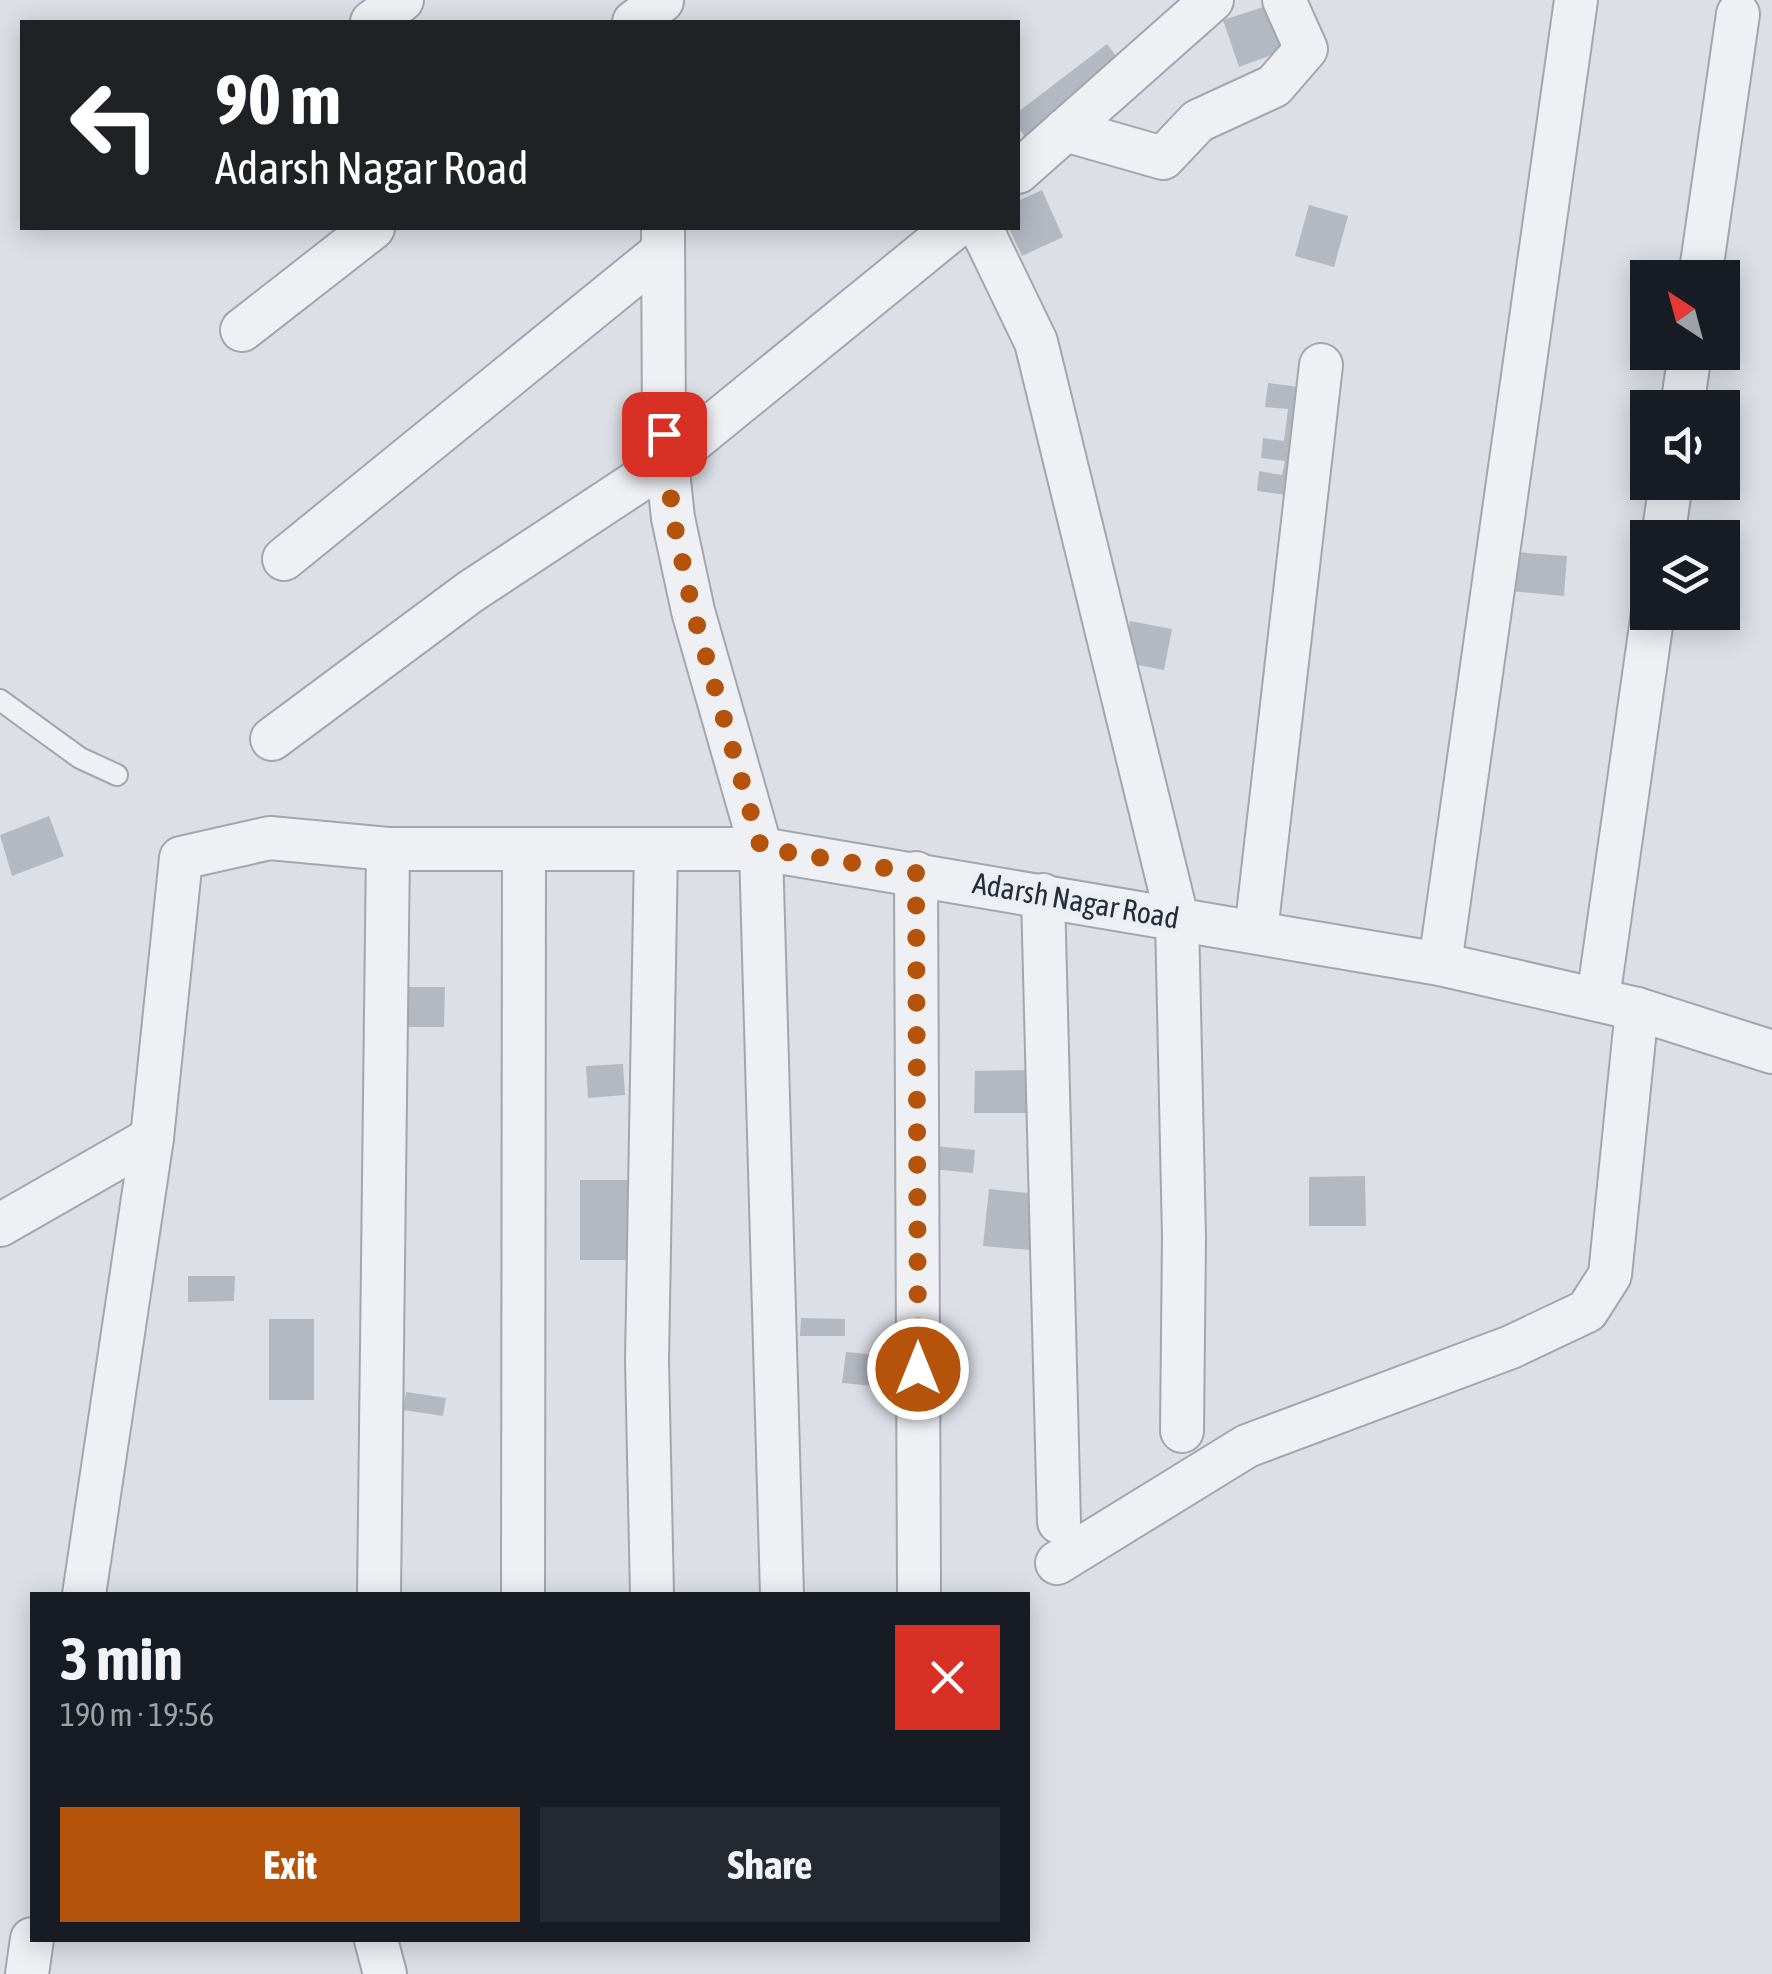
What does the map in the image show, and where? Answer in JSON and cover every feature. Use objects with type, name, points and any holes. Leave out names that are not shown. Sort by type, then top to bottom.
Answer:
[{"type":"street","points":[[375,20],[402,0]]},
{"type":"street","points":[[637,20],[662,0]]},
{"type":"street","points":[[1020,170],[1212,0]]},
{"type":"street","points":[[1065,130],[1163,158],[1198,121],[1274,86],[1306,49],[1284,0]]},
{"type":"street","points":[[1440,964],[1576,0]]},
{"type":"street","points":[[1703,260],[1738,14]]},
{"type":"street","points":[[242,330],[370,230]]},
{"type":"street","points":[[272,738],[470,592],[667,462],[952,230]]},
{"type":"street","points":[[981,230],[1036,342],[1176,918],[1184,1237],[1182,1431]]},
{"type":"street","points":[[663,239],[667,462],[673,518],[693,611],[761,848],[782,1592]]},
{"type":"street","points":[[284,559],[663,239]]},
{"type":"street","points":[[1256,932],[1321,364]]},
{"type":"street","points":[[1043,894],[1058,1542],[1248,1446],[1510,1347],[1587,1311],[1610,1275],[1618,1004],[1651,630]]},
{"type":"street","name":"Adarsh Nagar Road","points":[[152,1138],[182,858],[270,838],[388,850],[761,848],[1440,964],[1618,1004],[1772,1052]]},
{"type":"street","points":[[523,1592],[524,849]]},
{"type":"street","points":[[652,1592],[648,1342],[656,849]]},
{"type":"street","points":[[379,1592],[388,850]]},
{"type":"street","points":[[916,873],[920,1591]]},
{"type":"street","points":[[0,1224],[152,1138]]},
{"type":"street","points":[[84,1592],[152,1138]]},
{"type":"street","points":[[27,1974],[32,1942]]},
{"type":"street","points":[[376,1942],[384,1974]]},
{"type":"lane","points":[[0,700],[68,750],[116,775]]},
{"type":"building","points":[[1270,5],[1286,50],[1239,67],[1223,20]]},
{"type":"building","points":[[1107,44],[1129,73],[1032,146],[1020,130],[1020,110]]},
{"type":"building","points":[[1042,190],[1063,237],[1022,256],[1010,230],[1020,230],[1020,200]]},
{"type":"building","points":[[1309,205],[1348,216],[1334,267],[1295,256]]},
{"type":"building","points":[[1268,383],[1308,388],[1294,496],[1257,491],[1259,471],[1282,475],[1285,461],[1261,458],[1263,438],[1284,441],[1288,409],[1265,407]]},
{"type":"building","points":[[1503,551],[1567,556],[1564,596],[1499,590]]},
{"type":"building","points":[[1130,621],[1172,629],[1164,670],[1122,662]]},
{"type":"building","points":[[49,816],[64,856],[12,876],[0,835]]},
{"type":"building","points":[[395,987],[445,987],[444,1027],[395,1027]]},
{"type":"building","points":[[623,1064],[625,1095],[588,1098],[586,1066]]},
{"type":"building","points":[[1028,1070],[1028,1113],[974,1113],[975,1071]]},
{"type":"building","points":[[924,1145],[975,1150],[973,1173],[921,1168]]},
{"type":"building","points":[[1365,1176],[1366,1226],[1309,1226],[1309,1177]]},
{"type":"building","points":[[580,1180],[631,1180],[631,1260],[580,1260]]},
{"type":"building","points":[[989,1189],[1037,1194],[1031,1250],[983,1246]]},
{"type":"building","points":[[188,1276],[235,1276],[234,1301],[188,1302]]},
{"type":"building","points":[[801,1318],[845,1319],[845,1336],[800,1336]]},
{"type":"building","points":[[269,1319],[314,1319],[314,1400],[269,1400]]},
{"type":"building","points":[[846,1352],[898,1357],[895,1388],[842,1383]]},
{"type":"building","points":[[406,1392],[446,1398],[443,1416],[403,1410]]},
{"type":"route","points":[[664,434],[673,518],[693,611],[761,848],[916,873],[918,1369]]}]
